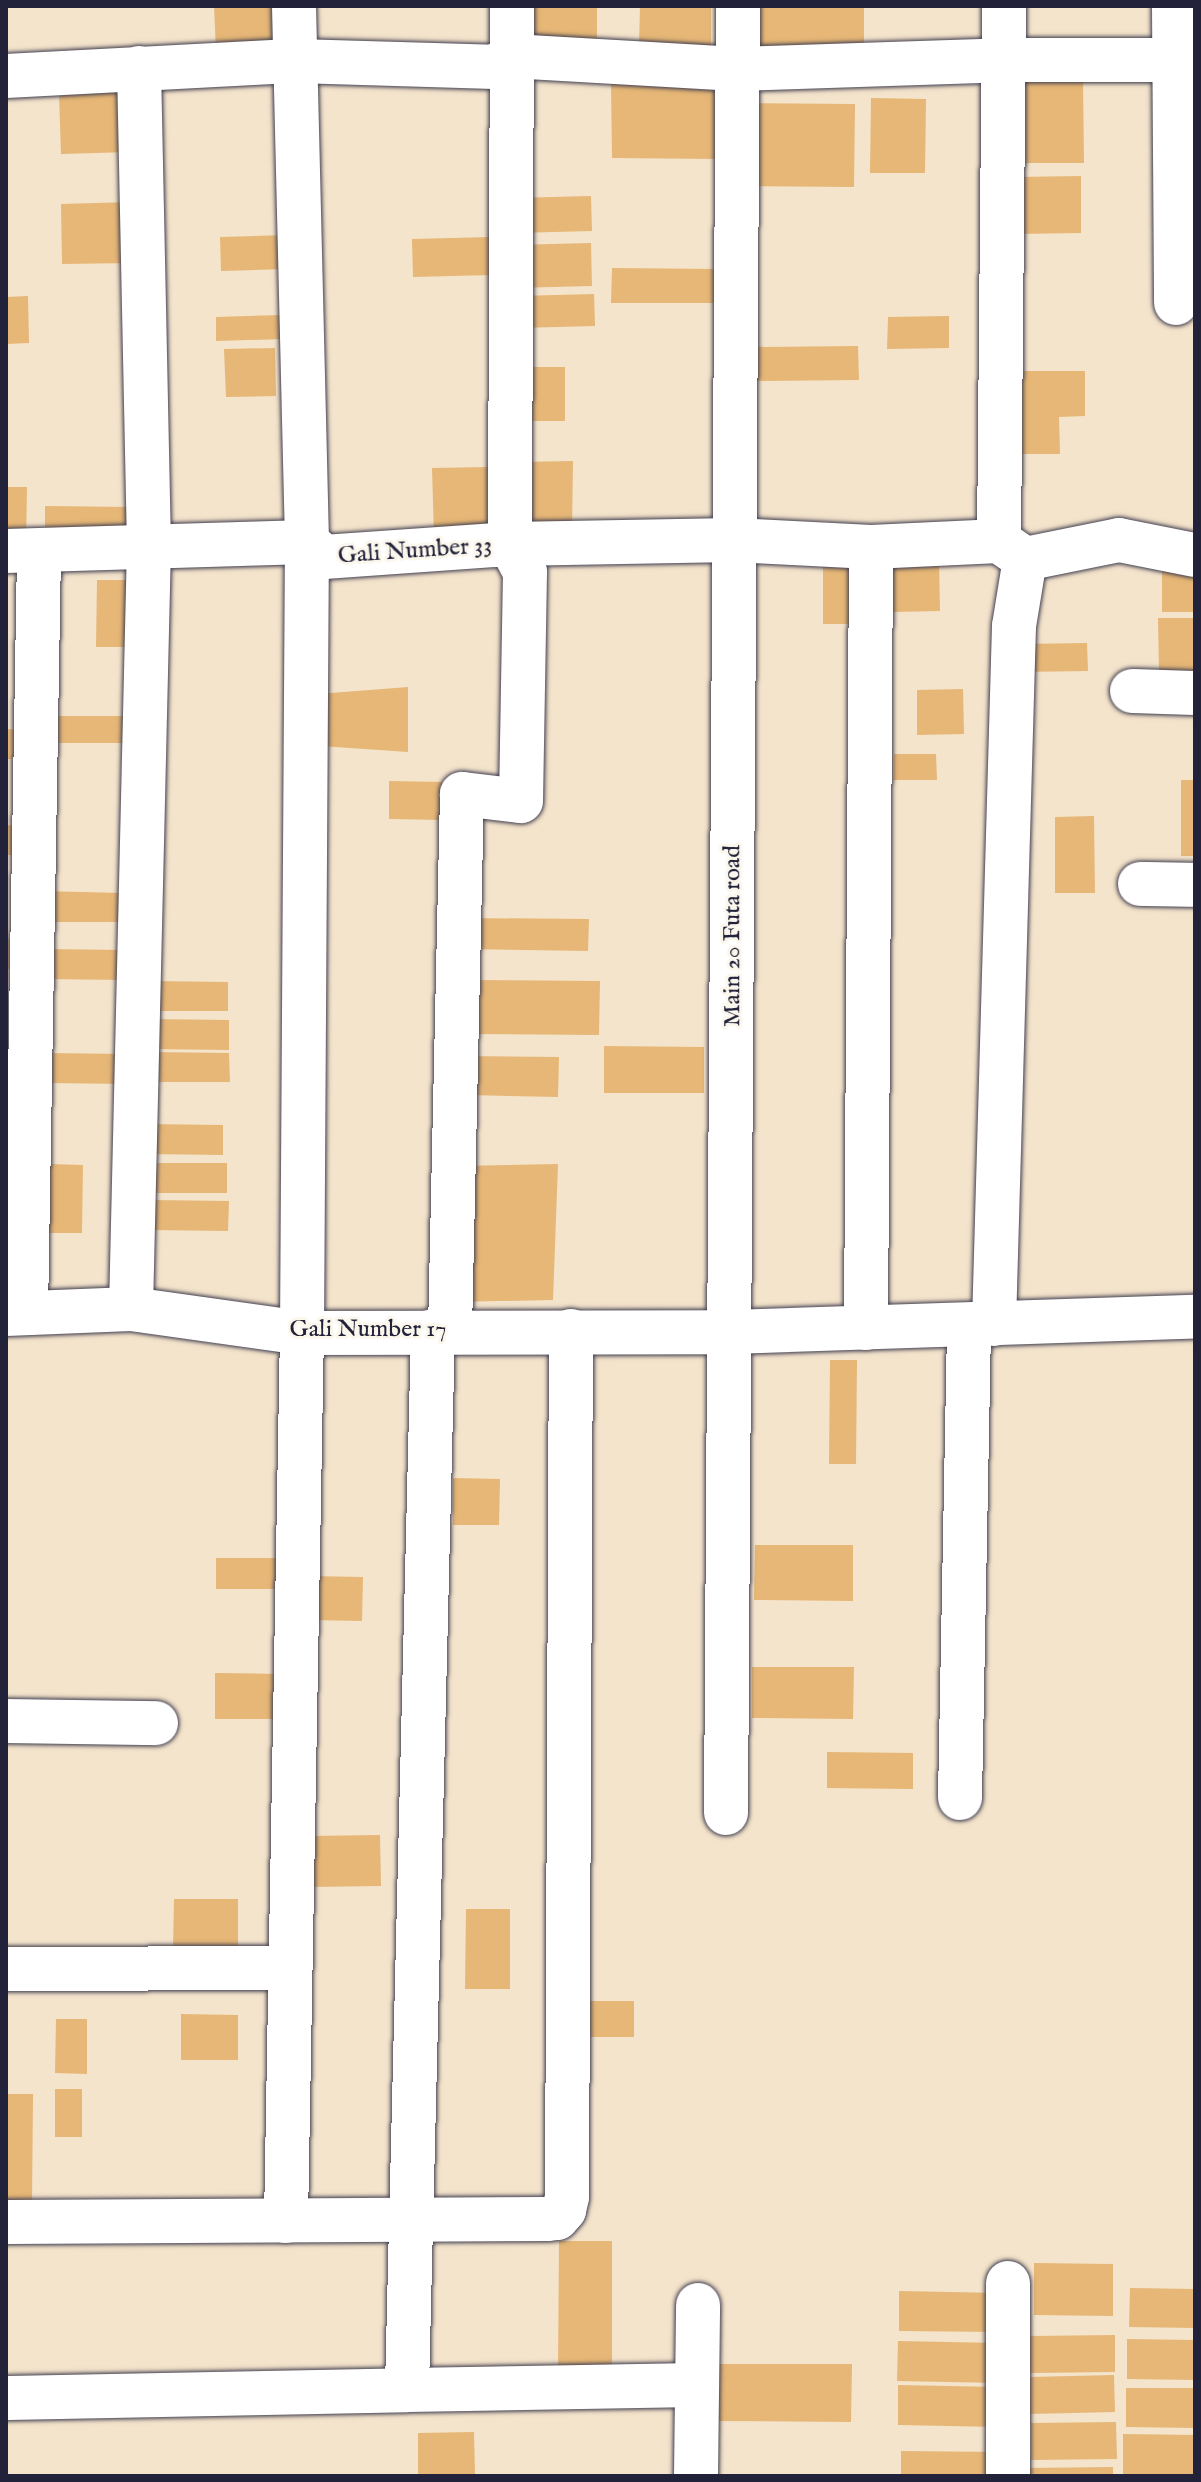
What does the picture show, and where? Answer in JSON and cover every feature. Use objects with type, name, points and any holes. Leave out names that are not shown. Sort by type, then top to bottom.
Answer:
[{"type":"street","points":[[286,2221],[302,1333],[307,542],[294,6]]},
{"type":"street","points":[[407,2390],[462,794],[521,801],[525,572],[510,544],[512,6]]},
{"type":"street","name":"Main 20 Futa road","points":[[726,1813],[738,6]]},
{"type":"street","points":[[960,1798],[1014,626],[1004,6]]},
{"type":"street","points":[[1174,6],[1184,60],[1176,303]]},
{"type":"street","points":[[6,76],[296,61],[495,67],[511,56],[737,69],[1004,60],[1184,60]]},
{"type":"street","points":[[131,1309],[149,546],[139,68]]},
{"type":"street","name":"Gali Number 33","points":[[23,552],[307,542],[324,557],[510,544],[734,540],[1012,550],[1119,540],[1195,555]]},
{"type":"street","points":[[866,1328],[871,547]]},
{"type":"street","points":[[16,1314],[23,552]]},
{"type":"street","points":[[1132,691],[1195,693]]},
{"type":"street","points":[[1140,884],[1195,885]]},
{"type":"street","name":"Gali Number 17","points":[[16,1314],[131,1309],[302,1333],[731,1332],[1195,1317]]},
{"type":"street","points":[[6,2222],[557,2218],[567,2197],[571,1331]]},
{"type":"street","points":[[6,1721],[156,1723]]},
{"type":"street","points":[[6,1969],[290,1968]]},
{"type":"street","points":[[1008,2283],[1008,2476]]},
{"type":"street","points":[[696,2476],[698,2305]]},
{"type":"street","points":[[8,2398],[697,2385]]},
{"type":"building","points":[[214,6],[285,6],[286,49],[216,51]]},
{"type":"building","points":[[525,6],[597,6],[597,44],[525,43]]},
{"type":"building","points":[[640,6],[711,6],[711,46],[639,46]]},
{"type":"building","points":[[752,6],[864,6],[864,49],[752,48]]},
{"type":"building","points":[[1019,80],[1083,80],[1084,163],[1019,163]]},
{"type":"building","points":[[611,84],[715,84],[716,159],[612,158]]},
{"type":"building","points":[[129,92],[130,152],[61,154],[59,94]]},
{"type":"building","points":[[871,98],[926,99],[925,173],[870,173]]},
{"type":"building","points":[[747,103],[855,104],[854,187],[747,186]]},
{"type":"building","points":[[1081,176],[1081,233],[1013,234],[1012,177]]},
{"type":"building","points":[[591,196],[592,231],[515,233],[513,198]]},
{"type":"building","points":[[131,202],[133,263],[62,264],[61,204]]},
{"type":"building","points":[[286,235],[286,269],[221,271],[220,237]]},
{"type":"building","points":[[490,237],[491,275],[413,277],[412,239]]},
{"type":"building","points":[[591,243],[592,286],[514,288],[513,245]]},
{"type":"building","points":[[612,268],[716,269],[716,303],[611,303]]},
{"type":"building","points":[[594,294],[595,326],[519,328],[518,296]]},
{"type":"building","points":[[28,296],[29,343],[6,344],[6,297]]},
{"type":"building","points":[[283,315],[284,339],[216,341],[216,317]]},
{"type":"building","points":[[949,316],[949,348],[887,349],[888,317]]},
{"type":"building","points":[[858,346],[859,380],[750,381],[749,347]]},
{"type":"building","points":[[275,348],[276,396],[226,397],[224,349]]},
{"type":"building","points":[[519,367],[565,367],[565,421],[518,421]]},
{"type":"building","points":[[1013,371],[1085,371],[1085,416],[1059,417],[1060,454],[1014,454]]},
{"type":"building","points":[[573,461],[572,531],[525,526],[519,462]]},
{"type":"building","points":[[488,467],[490,535],[434,536],[432,468]]},
{"type":"building","points":[[6,487],[27,487],[26,545],[6,545]]},
{"type":"building","points":[[45,506],[132,507],[132,541],[45,540]]},
{"type":"building","points":[[939,559],[940,611],[893,612],[892,560]]},
{"type":"building","points":[[864,563],[864,624],[823,624],[823,564]]},
{"type":"building","points":[[1162,566],[1195,566],[1195,612],[1162,612]]},
{"type":"building","points":[[97,580],[131,580],[131,647],[96,647]]},
{"type":"building","points":[[1158,618],[1195,618],[1195,673],[1159,673]]},
{"type":"building","points":[[1087,643],[1088,671],[1022,672],[1021,644]]},
{"type":"building","points":[[408,687],[408,752],[321,746],[318,694]]},
{"type":"building","points":[[963,689],[964,734],[917,735],[917,690]]},
{"type":"building","points":[[51,716],[134,716],[133,743],[50,743]]},
{"type":"building","points":[[6,729],[25,730],[25,759],[6,759]]},
{"type":"building","points":[[894,754],[936,754],[937,780],[894,780]]},
{"type":"building","points":[[1181,780],[1195,780],[1195,856],[1181,856]]},
{"type":"building","points":[[389,781],[444,782],[444,820],[389,819]]},
{"type":"building","points":[[1094,816],[1095,893],[1055,893],[1055,817]]},
{"type":"building","points":[[6,825],[19,826],[19,855],[6,855]]},
{"type":"building","points":[[42,891],[122,893],[121,922],[42,922]]},
{"type":"building","points":[[461,918],[589,919],[588,951],[461,949]]},
{"type":"building","points":[[6,939],[22,939],[21,969],[6,969]]},
{"type":"building","points":[[44,949],[124,950],[124,980],[44,979]]},
{"type":"building","points":[[473,980],[600,981],[599,1035],[472,1034]]},
{"type":"building","points":[[148,981],[228,982],[228,1011],[148,1011]]},
{"type":"building","points":[[149,1019],[229,1020],[229,1050],[149,1049]]},
{"type":"building","points":[[604,1046],[704,1047],[704,1093],[604,1093]]},
{"type":"building","points":[[149,1052],[229,1053],[230,1082],[149,1082]]},
{"type":"building","points":[[47,1053],[127,1054],[127,1084],[47,1083]]},
{"type":"building","points":[[464,1056],[559,1057],[558,1097],[468,1095]]},
{"type":"building","points":[[143,1124],[223,1125],[223,1155],[143,1154]]},
{"type":"building","points":[[147,1163],[227,1163],[227,1193],[147,1193]]},
{"type":"building","points":[[49,1164],[83,1165],[82,1233],[49,1233]]},
{"type":"building","points":[[558,1164],[553,1300],[454,1302],[458,1166]]},
{"type":"building","points":[[149,1200],[229,1201],[228,1231],[148,1230]]},
{"type":"building","points":[[830,1360],[857,1360],[856,1464],[829,1464]]},
{"type":"building","points":[[453,1478],[500,1479],[499,1525],[453,1525]]},
{"type":"building","points":[[755,1545],[853,1545],[853,1601],[754,1600]]},
{"type":"building","points":[[216,1558],[282,1558],[282,1589],[216,1589]]},
{"type":"building","points":[[309,1576],[363,1577],[362,1621],[309,1620]]},
{"type":"building","points":[[752,1667],[854,1667],[853,1719],[752,1718]]},
{"type":"building","points":[[215,1673],[281,1674],[281,1719],[215,1719]]},
{"type":"building","points":[[827,1752],[913,1753],[913,1789],[827,1788]]},
{"type":"building","points":[[380,1835],[381,1886],[310,1887],[309,1836]]},
{"type":"building","points":[[174,1899],[238,1899],[238,1948],[173,1948]]},
{"type":"building","points":[[466,1909],[510,1909],[510,1989],[465,1989]]},
{"type":"building","points":[[573,2001],[634,2001],[634,2037],[573,2037]]},
{"type":"building","points":[[181,2014],[238,2015],[238,2060],[181,2060]]},
{"type":"building","points":[[56,2019],[87,2019],[87,2074],[55,2073]]},
{"type":"building","points":[[55,2089],[82,2089],[82,2137],[55,2137]]},
{"type":"building","points":[[6,2094],[33,2094],[32,2204],[6,2204]]},
{"type":"building","points":[[559,2241],[612,2241],[612,2375],[558,2375]]},
{"type":"building","points":[[1034,2263],[1113,2264],[1113,2316],[1034,2315]]},
{"type":"building","points":[[1130,2288],[1195,2289],[1195,2328],[1129,2327]]},
{"type":"building","points":[[899,2291],[1000,2293],[1000,2332],[899,2331]]},
{"type":"building","points":[[1115,2335],[1115,2372],[1030,2373],[1030,2336]]},
{"type":"building","points":[[1127,2339],[1195,2340],[1195,2380],[1127,2379]]},
{"type":"building","points":[[898,2341],[999,2343],[999,2383],[897,2381]]},
{"type":"building","points":[[713,2364],[852,2364],[851,2422],[712,2421]]},
{"type":"building","points":[[1114,2375],[1115,2412],[1030,2414],[1030,2377]]},
{"type":"building","points":[[898,2385],[999,2387],[998,2427],[898,2425]]},
{"type":"building","points":[[1126,2388],[1195,2388],[1195,2428],[1126,2427]]},
{"type":"building","points":[[1116,2422],[1117,2459],[1031,2460],[1031,2423]]},
{"type":"building","points":[[474,2432],[475,2476],[418,2476],[418,2433]]},
{"type":"building","points":[[1123,2434],[1195,2435],[1195,2474],[1123,2474]]},
{"type":"building","points":[[901,2451],[1001,2452],[1001,2476],[901,2476]]},
{"type":"building","points":[[1113,2467],[1113,2476],[1028,2476],[1027,2468]]}]
